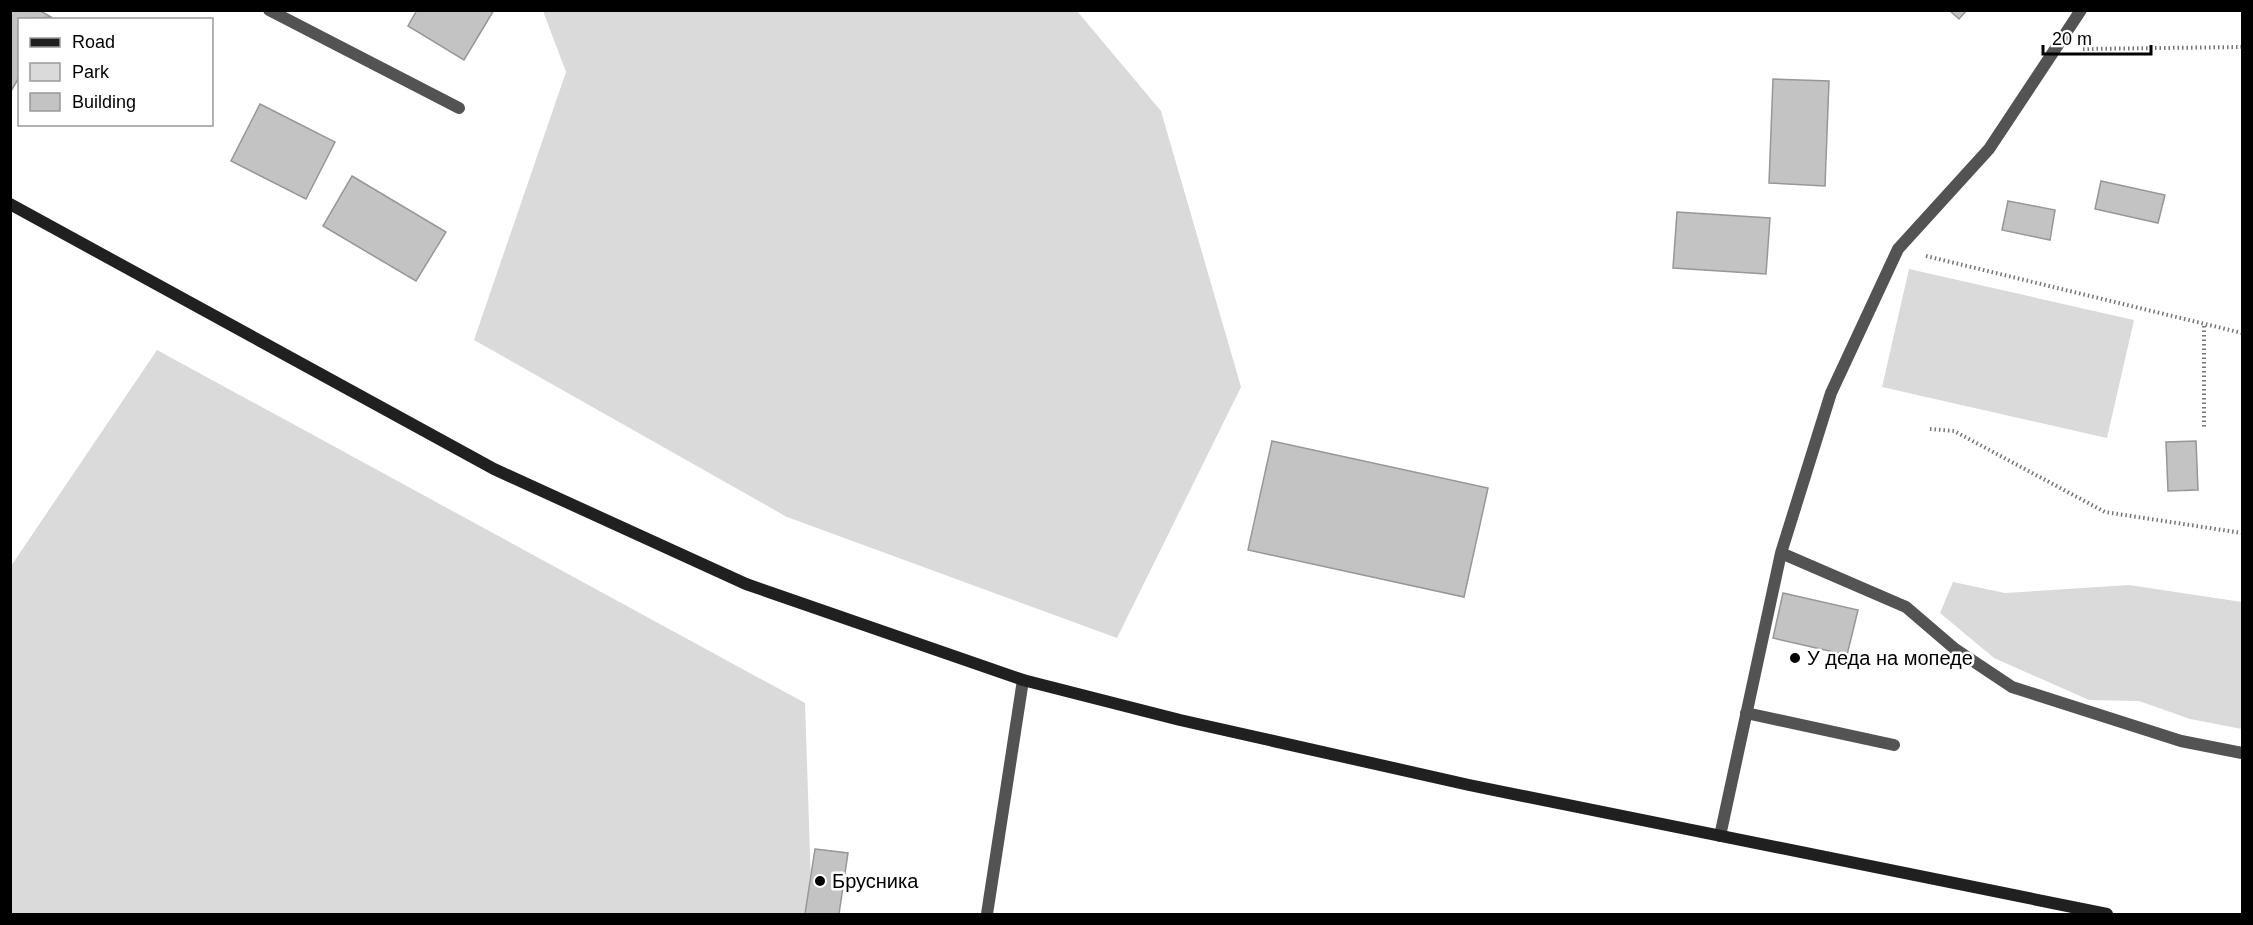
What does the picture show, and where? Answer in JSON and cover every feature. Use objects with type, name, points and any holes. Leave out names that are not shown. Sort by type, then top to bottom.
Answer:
[{"type":"main road","points":[[10,204],[494,469],[746,584],[1023,680],[1446,780],[2107,915]]},
{"type":"street","points":[[269,10],[459,108]]},
{"type":"street","points":[[1720,836],[1781,554],[1831,393],[1898,249],[1989,149],[2081,10]]},
{"type":"street","points":[[1781,554],[1906,607],[1955,649],[2012,687],[2181,741],[2242,753]]},
{"type":"street","points":[[987,915],[1023,680]]},
{"type":"street","points":[[1746,713],[1894,745]]},
{"type":"path","points":[[2055,50],[2242,47]]},
{"type":"path","points":[[1898,249],[2204,326],[2242,333]]},
{"type":"path","points":[[2204,326],[2204,429]]},
{"type":"path","points":[[1930,429],[1954,431],[2105,512],[2242,532]]},
{"type":"green space","points":[[543,11],[1077,11],[1161,111],[1241,387],[1117,638],[787,517],[474,340],[566,72]]},
{"type":"green space","points":[[1909,269],[2134,320],[2107,438],[1882,387]]},
{"type":"green space","points":[[157,350],[805,703],[812,914],[11,914],[11,566]]},
{"type":"green space","points":[[1953,582],[2005,593],[2129,585],[2242,602],[2242,729],[2190,719],[2139,701],[2089,700],[1994,658],[1940,613]]},
{"type":"building","points":[[10,10],[39,10],[51,17],[18,18],[18,79],[11,91]]},
{"type":"building","points":[[417,10],[494,10],[464,60],[408,26]]},
{"type":"building","points":[[1949,10],[1967,10],[1959,19]]},
{"type":"building","points":[[1773,79],[1829,81],[1825,186],[1769,183]]},
{"type":"building","points":[[260,104],[335,142],[306,199],[231,161]]},
{"type":"building","points":[[352,176],[446,232],[416,281],[323,226]]},
{"type":"building","points":[[2101,181],[2165,195],[2158,223],[2095,209]]},
{"type":"building","points":[[2008,201],[2055,210],[2050,240],[2002,230]]},
{"type":"building","points":[[1677,212],[1770,218],[1766,274],[1673,268]]},
{"type":"building","points":[[1272,441],[1488,488],[1464,597],[1248,550]]},
{"type":"building","points":[[2196,441],[2198,490],[2168,491],[2166,442]]},
{"type":"building","points":[[1783,593],[1858,610],[1847,655],[1773,638]]},
{"type":"building","points":[[815,849],[848,853],[839,914],[805,914]]},
{"type":"place","name":"У деда на мопеде","points":[[1795,658]]},
{"type":"place","name":"Брусника","points":[[820,881]]}]
